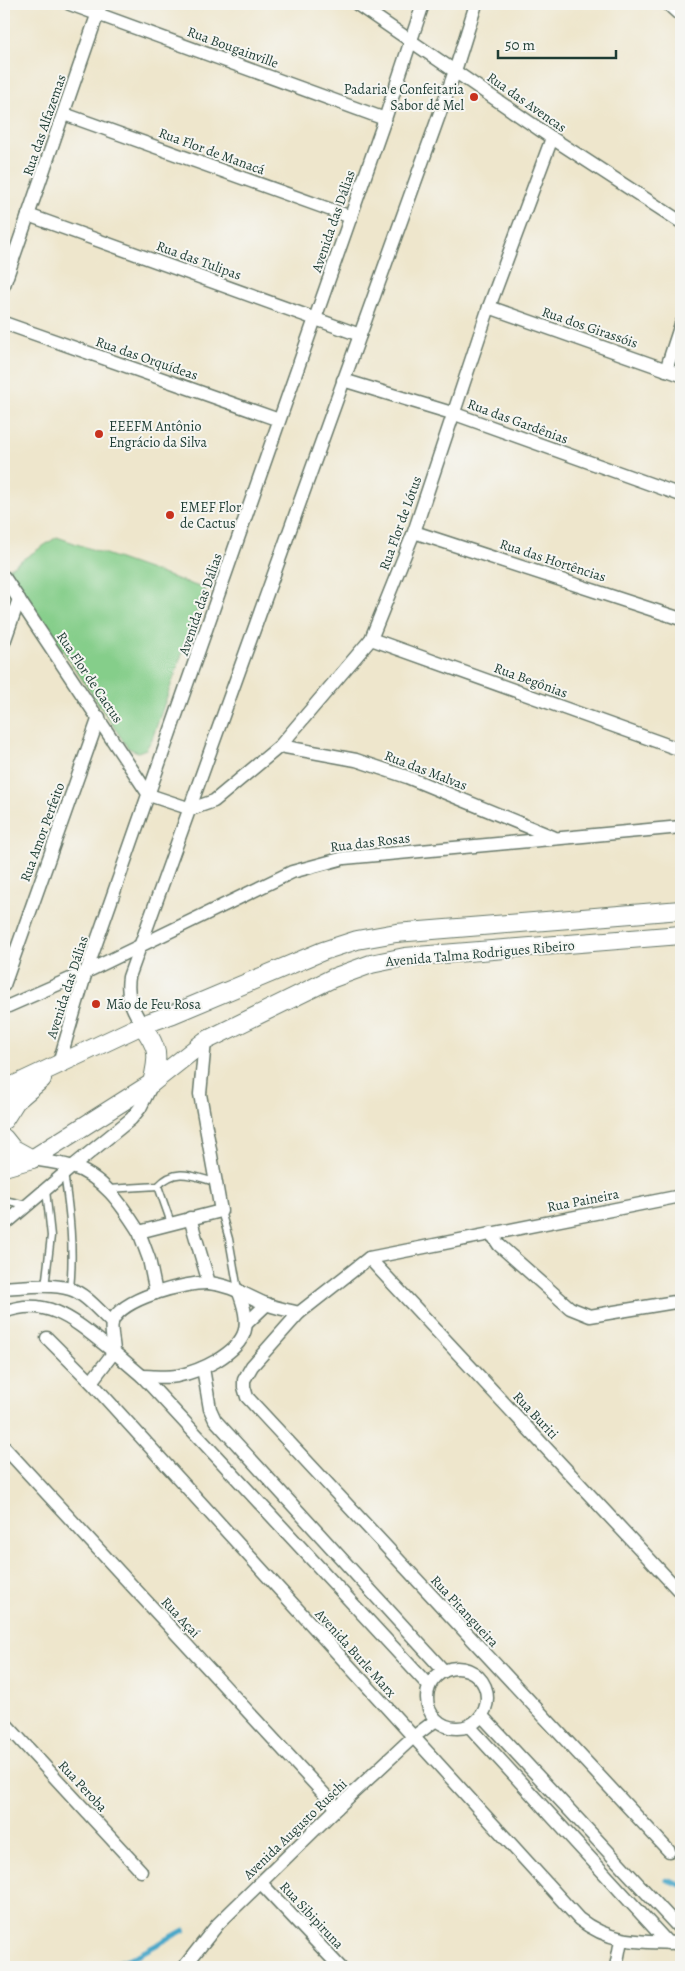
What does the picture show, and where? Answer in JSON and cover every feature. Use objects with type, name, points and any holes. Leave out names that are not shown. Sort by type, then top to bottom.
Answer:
[{"type":"main road","name":"Avenida Talma Rodrigues Ribeiro","points":[[4,1090],[142,1025],[324,951],[357,940],[396,933],[681,910]]},
{"type":"main road","name":"Avenida Talma Rodrigues Ribeiro","points":[[4,1167],[32,1158],[152,1083],[205,1041],[333,978],[371,964],[405,957],[681,935]]},
{"type":"main road","points":[[142,1025],[157,1048],[158,1060],[152,1083]]},
{"type":"main road","points":[[4,1120],[16,1101],[58,1066]]},
{"type":"main road","points":[[4,1138],[12,1148],[32,1158]]},
{"type":"street","name":"Rua Bougainville","points":[[70,4],[99,9],[385,119]]},
{"type":"street","name":"Rua das Avencas","points":[[357,4],[552,138],[681,222]]},
{"type":"street","name":"Avenida das Dálias","points":[[58,1066],[86,972],[351,217],[423,4]]},
{"type":"street","points":[[142,1025],[129,1003],[127,991],[129,977],[455,71],[476,4]]},
{"type":"street","points":[[668,4],[681,16]]},
{"type":"street","name":"Rua das Alfazemas","points":[[4,285],[9,254],[28,215],[99,9]]},
{"type":"street","name":"Rua Flor de Manacá","points":[[64,114],[351,217]]},
{"type":"street","name":"Rua Flor de Lótus","points":[[191,809],[214,801],[280,746],[371,639],[414,532],[455,414],[489,307],[552,138]]},
{"type":"street","name":"Rua das Tulipas","points":[[28,215],[360,335]]},
{"type":"street","name":"Rua dos Girassóis","points":[[489,307],[681,375]]},
{"type":"street","name":"Rua das Orquídeas","points":[[4,323],[280,420]]},
{"type":"street","points":[[666,370],[681,324]]},
{"type":"street","name":"Rua das Gardênias","points":[[343,380],[455,414],[681,495]]},
{"type":"street","name":"Rua das Hortências","points":[[414,532],[681,619]]},
{"type":"street","name":"Rua Flor de Cactus","points":[[4,577],[149,795]]},
{"type":"street","points":[[4,642],[20,599]]},
{"type":"street","name":"Rua Begônias","points":[[371,639],[681,750]]},
{"type":"street","name":"Rua Amor Perfeito","points":[[4,985],[99,718]]},
{"type":"street","name":"Rua das Malvas","points":[[280,746],[356,760],[407,777],[556,838]]},
{"type":"street","points":[[149,795],[191,809]]},
{"type":"street","name":"Rua das Rosas","points":[[4,1008],[86,972],[292,872],[344,858],[681,827]]},
{"type":"street","points":[[139,1232],[220,1211],[200,1094],[205,1041]]},
{"type":"street","points":[[4,1225],[68,1170],[132,1119],[140,1108],[152,1083]]},
{"type":"street","points":[[32,1158],[68,1170],[108,1189],[118,1199],[139,1232],[149,1259],[156,1293]]},
{"type":"street","name":"Rua Paineira","points":[[370,1258],[681,1196]]},
{"type":"street","points":[[190,1218],[209,1283]]},
{"type":"street","points":[[491,1233],[499,1245],[570,1308],[590,1316],[676,1302],[681,1313]]},
{"type":"street","points":[[91,1382],[114,1352],[112,1323],[119,1312],[156,1293],[187,1285],[209,1283],[238,1290],[267,1304],[299,1314],[370,1258]]},
{"type":"street","name":"Rua Buriti","points":[[370,1258],[681,1593]]},
{"type":"street","points":[[4,1288],[46,1287],[70,1289],[87,1300],[112,1323]]},
{"type":"street","points":[[142,1376],[176,1376],[203,1368],[234,1350],[242,1340],[246,1324],[245,1307],[238,1290]]},
{"type":"street","points":[[246,1324],[267,1304]]},
{"type":"street","points":[[4,1312],[30,1306],[54,1310],[72,1319],[142,1376],[429,1686]]},
{"type":"street","name":"Rua Pitangueira","points":[[299,1314],[252,1366],[244,1380],[247,1397],[669,1851]]},
{"type":"street","name":"Avenida Burle Marx","points":[[47,1338],[91,1382],[579,1920],[594,1932],[620,1940],[681,1943]]},
{"type":"street","points":[[203,1368],[210,1409],[215,1420],[444,1671]]},
{"type":"street","name":"Rua Açaí","points":[[4,1447],[337,1808]]},
{"type":"street","points":[[482,1680],[496,1666]]},
{"type":"street","points":[[453,1668],[464,1669],[474,1673],[482,1680],[488,1697],[482,1716],[470,1726],[455,1729],[444,1726],[436,1720],[427,1704],[429,1686],[435,1678],[444,1671],[453,1668]]},
{"type":"street","points":[[482,1716],[681,1930]]},
{"type":"street","name":"Avenida Augusto Ruschi","points":[[184,1967],[218,1924],[337,1808],[412,1738],[436,1720]]},
{"type":"street","name":"Rua Peroba","points":[[4,1722],[141,1871]]},
{"type":"street","points":[[470,1726],[668,1943]]},
{"type":"street","name":"Rua Sibipiruna","points":[[262,1883],[340,1967]]},
{"type":"street","points":[[616,1967],[620,1940]]},
{"type":"lane","points":[[68,1170],[73,1261],[70,1289]]},
{"type":"lane","points":[[108,1189],[158,1186],[167,1176],[174,1174],[216,1182]]},
{"type":"lane","points":[[158,1186],[171,1223]]},
{"type":"lane","points":[[46,1190],[51,1236],[46,1287]]},
{"type":"lane","points":[[4,1200],[27,1205]]},
{"type":"lane","points":[[220,1211],[229,1239],[238,1290]]},
{"type":"green space","points":[[57,537],[205,589],[152,739],[146,749],[138,752],[128,748],[8,569]]},
{"type":"waterway","points":[[667,1880],[681,1885]]},
{"type":"waterway","points":[[104,1967],[138,1955],[184,1930]]},
{"type":"place","name":"Padaria e Confeitaria Sabor de Mel","points":[[474,97]]},
{"type":"place","name":"EEEFM Antônio Engrácio da Silva","points":[[99,434]]},
{"type":"place","name":"EMEF Flor de Cactus","points":[[170,515]]},
{"type":"place","name":"Mão de Feu Rosa","points":[[96,1004]]}]
